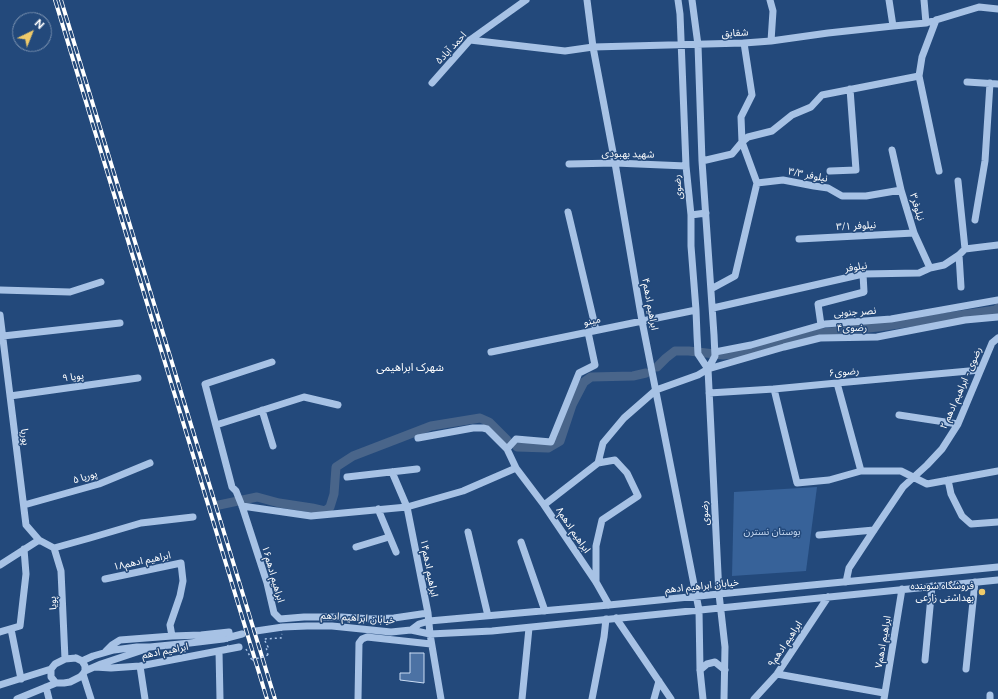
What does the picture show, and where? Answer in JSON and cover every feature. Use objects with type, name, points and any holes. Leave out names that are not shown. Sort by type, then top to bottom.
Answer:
[{"type":"street","name":"احمد آباد۵","points":[[432,83],[470,40],[526,0]]},
{"type":"street","name":"ابراهیم ادهم۴","points":[[587,0],[642,321],[699,610],[700,670],[703,699]]},
{"type":"street","name":"رضوی","points":[[678,0],[682,45],[683,116],[691,215],[691,246],[698,354],[708,369]]},
{"type":"street","name":"رضوی","points":[[692,0],[698,45],[702,161],[713,308],[715,356],[708,369],[719,594],[725,647],[724,699]]},
{"type":"street","points":[[770,0],[773,11],[771,41]]},
{"type":"street","points":[[890,0],[893,26]]},
{"type":"street","points":[[924,0],[926,23]]},
{"type":"street","name":"شقایق","points":[[470,40],[565,51],[594,47],[744,43],[926,23],[979,7],[998,9]]},
{"type":"street","points":[[936,20],[922,57],[918,76],[938,171]]},
{"type":"street","points":[[711,289],[735,276],[758,183],[742,142],[741,117],[752,95],[744,43]]},
{"type":"street","points":[[702,161],[732,154],[748,137],[772,131],[792,114],[811,107],[822,95],[918,76]]},
{"type":"street","points":[[967,82],[998,84]]},
{"type":"street","points":[[975,220],[985,161],[990,83]]},
{"type":"street","points":[[830,171],[856,170],[850,89]]},
{"type":"street","name":"نیلوفر۳","points":[[892,150],[901,190],[914,232],[930,268]]},
{"type":"street","name":"شهید بهبودی","points":[[569,164],[615,163],[686,166]]},
{"type":"street","name":"نیلوفر ۳/۳","points":[[758,183],[783,180],[828,188],[842,196],[866,196],[901,190]]},
{"type":"street","points":[[958,181],[965,249],[998,245]]},
{"type":"street","points":[[507,449],[516,439],[551,442],[579,373],[595,365],[592,331],[568,212]]},
{"type":"street","points":[[691,215],[706,213]]},
{"type":"street","name":"نیلوفر ۳/۱","points":[[799,239],[914,232]]},
{"type":"street","name":"نیلوفر","points":[[713,308],[863,274],[919,273],[930,268],[944,265],[965,249]]},
{"type":"street","points":[[959,255],[961,287]]},
{"type":"street","points":[[821,325],[818,304],[864,292],[863,274]]},
{"type":"street","points":[[0,290],[70,292],[101,282]]},
{"type":"street","name":"نصر جنوبی","points":[[715,352],[821,325],[891,319],[998,300]]},
{"type":"street","name":"مینو","points":[[491,352],[696,310]]},
{"type":"street","name":"پوریا","points":[[0,315],[26,525],[38,540],[54,548]]},
{"type":"street","name":"رضوی۴","points":[[656,390],[698,375],[708,369],[820,338],[877,337],[964,320],[998,317]]},
{"type":"street","points":[[3,336],[120,323]]},
{"type":"street","name":"رضوی - ابراهیم ادهم ۲","points":[[846,582],[849,568],[904,487],[942,449],[958,424],[992,343],[998,338]]},
{"type":"street","name":"ابراهیم ادهم۱۶","points":[[272,362],[205,384],[232,486],[236,491],[242,506],[267,583],[274,613],[280,619],[304,617],[372,619],[428,614]]},
{"type":"street","name":"رضوی۶","points":[[709,393],[774,389],[980,370]]},
{"type":"street","name":"پویا ۹","points":[[10,396],[138,378]]},
{"type":"street","points":[[837,383],[861,471]]},
{"type":"street","points":[[774,389],[797,483],[829,480],[861,471],[901,471],[914,476],[927,484],[998,471]]},
{"type":"street","points":[[598,463],[603,443],[624,418],[656,390]]},
{"type":"street","points":[[216,425],[304,397],[338,405]]},
{"type":"street","points":[[262,410],[273,446]]},
{"type":"street","points":[[899,415],[958,424]]},
{"type":"street","name":"ابراهیم ادهم۸","points":[[418,438],[473,428],[487,429],[507,449],[516,468],[544,505],[596,582],[609,605]]},
{"type":"street","points":[[544,505],[598,463],[615,460],[627,473],[638,496],[602,520],[596,546],[596,582]]},
{"type":"street","name":"پوریا ۵","points":[[24,505],[99,484],[150,463]]},
{"type":"street","points":[[242,506],[311,516],[407,507],[463,491],[516,468]]},
{"type":"street","points":[[347,478],[417,469]]},
{"type":"street","name":"ابراهیم ادهم۱۴","points":[[392,472],[407,507],[428,614],[431,644],[441,699]]},
{"type":"street","points":[[948,480],[951,494],[962,516],[971,524],[998,522]]},
{"type":"street","points":[[378,510],[396,552]]},
{"type":"street","points":[[54,548],[141,523],[193,517]]},
{"type":"street","points":[[819,534],[874,530]]},
{"type":"street","points":[[468,532],[488,616]]},
{"type":"street","points":[[356,547],[389,537]]},
{"type":"street","points":[[0,565],[38,540]]},
{"type":"street","points":[[521,542],[545,611]]},
{"type":"street","name":"پویا","points":[[54,548],[61,571],[65,659]]},
{"type":"street","points":[[0,632],[20,626],[26,574],[24,549]]},
{"type":"street","name":"ابراهیم ادهم۱۸","points":[[104,579],[181,563],[183,581],[180,596],[170,625],[172,636]]},
{"type":"street","name":"خیابان ابراهیم ادهم","points":[[411,630],[419,624],[429,621],[998,568]]},
{"type":"street","name":"خیابان ابراهیم ادهم","points":[[256,631],[283,627],[326,626],[391,632],[411,630],[430,634],[492,631],[998,580]]},
{"type":"street","points":[[966,669],[975,582]]},
{"type":"street","points":[[925,660],[932,586]]},
{"type":"street","name":"ابراهیم ادهم۷","points":[[884,696],[902,590]]},
{"type":"street","name":"ابراهیم ادهم۹","points":[[754,699],[777,674],[828,597]]},
{"type":"street","points":[[616,618],[671,699]]},
{"type":"street","points":[[592,699],[606,619]]},
{"type":"street","points":[[522,699],[530,628]]},
{"type":"street","points":[[11,629],[21,679]]},
{"type":"street","name":"ابراهیم ادهم","points":[[105,652],[120,640],[228,634]]},
{"type":"street","points":[[82,661],[114,650],[223,639],[242,634]]},
{"type":"street","points":[[358,699],[359,643],[362,639],[367,637],[431,644]]},
{"type":"street","name":"ابراهیم ادهم","points":[[95,667],[111,668],[140,666],[242,646]]},
{"type":"street","points":[[17,699],[56,683],[70,682],[101,664],[150,647]]},
{"type":"street","points":[[220,651],[220,699]]},
{"type":"street","points":[[0,685],[51,669],[55,664],[65,659],[76,658],[82,661],[85,666],[84,673],[91,699]]},
{"type":"street","points":[[700,670],[707,664],[715,662],[725,670]]},
{"type":"street","points":[[140,666],[145,699]]},
{"type":"street","points":[[51,669],[51,676],[56,683]]},
{"type":"street","points":[[777,674],[884,696]]},
{"type":"street","points":[[654,699],[659,681]]},
{"type":"street","points":[[46,687],[49,699]]},
{"type":"path","points":[[242,646],[252,660],[268,655],[266,647],[268,647],[264,639],[281,638],[282,634],[280,624]]},
{"type":"path","points":[[228,634],[228,646]]},
{"type":"green space","name":"بوستان نسترن","points":[[817,487],[806,571],[732,576],[734,492]]},
{"type":"building","points":[[410,653],[424,653],[424,683],[400,680],[400,673],[410,673]]},
{"type":"waterway","points":[[657,367],[675,351],[723,355],[746,353],[821,333],[878,327],[996,310],[998,308]]},
{"type":"waterway","points":[[517,447],[548,448],[560,441],[572,405],[584,382],[591,377],[633,376],[646,373]]},
{"type":"waterway","points":[[219,505],[257,497],[279,503],[325,511],[330,507],[334,494],[336,467],[353,456],[431,426],[480,418],[489,422],[507,440]]},
{"type":"tunnel","points":[[242,634],[256,631]]},
{"type":"railway","points":[[55,0],[267,699]]},
{"type":"railway","points":[[61,0],[275,699]]},
{"type":"place","name":"فروشگاه شوینده بهداشتی زارعی","points":[[982,592]]},
{"type":"district","name":"شهرک ابراهیمی","points":[[410,368]]}]
